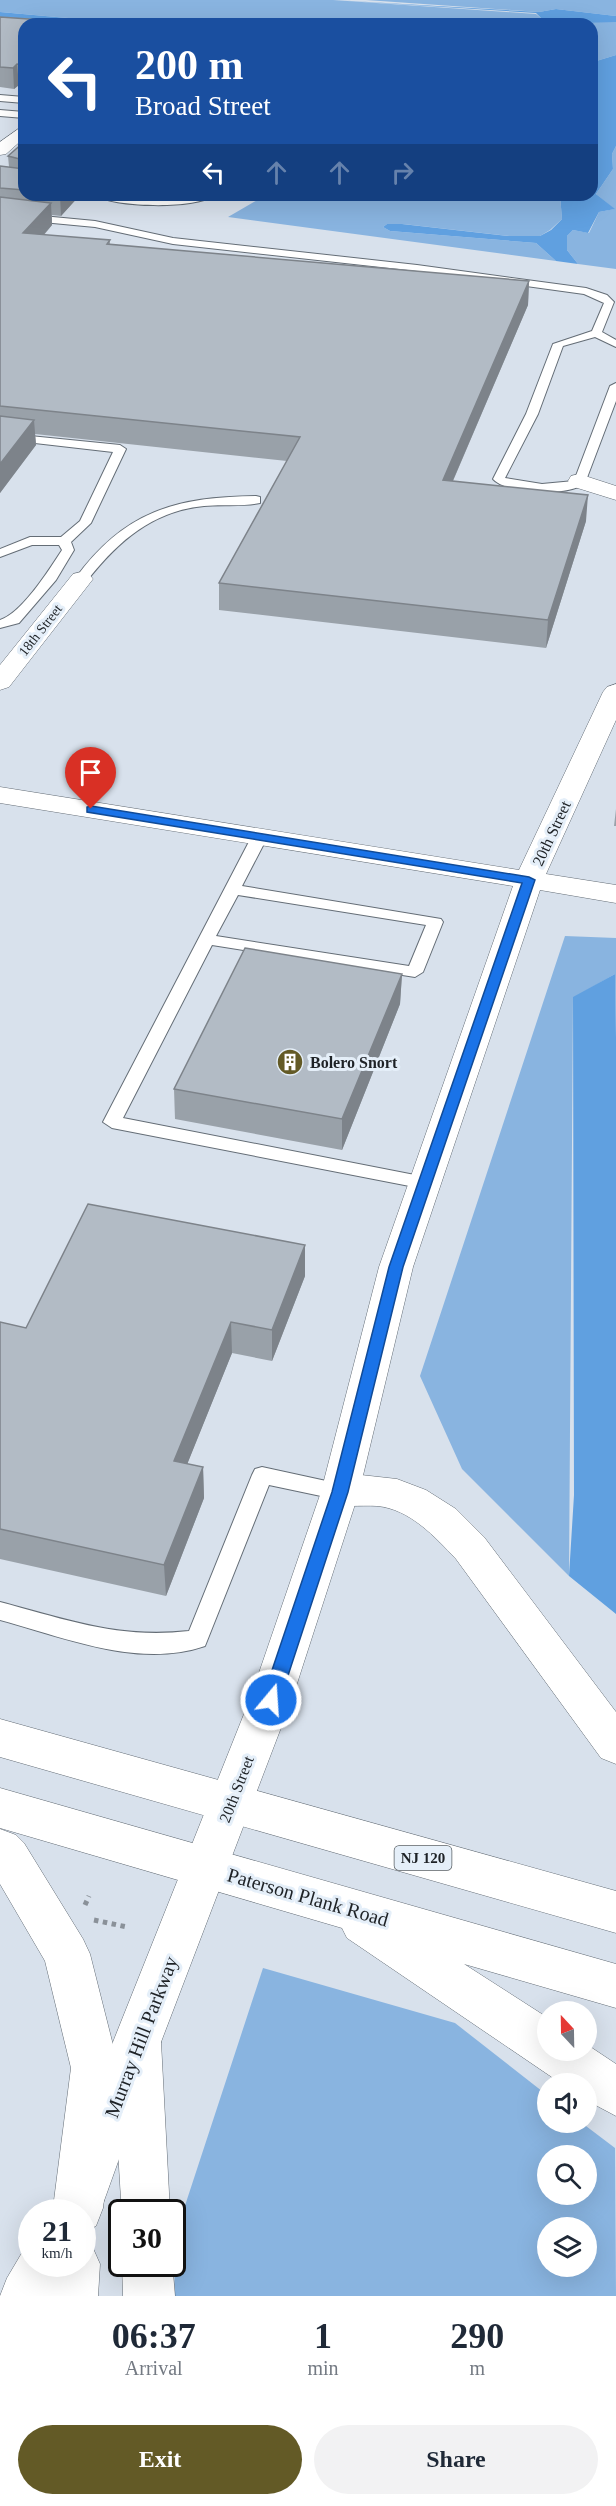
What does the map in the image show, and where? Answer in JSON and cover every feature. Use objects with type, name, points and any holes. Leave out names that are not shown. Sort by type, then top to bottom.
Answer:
[{"type":"street","points":[[0,150],[18,135]]},
{"type":"street","points":[[579,481],[616,493]]},
{"type":"street","name":"18th Street","points":[[0,682],[81,579]]},
{"type":"street","name":"20th Street","points":[[206,1867],[271,1700],[340,1492],[396,1267],[529,880],[616,692]]},
{"type":"street","points":[[0,795],[616,894]]},
{"type":"street","points":[[340,1492],[365,1488],[407,1497],[451,1527],[470,1548],[616,1745]]},
{"type":"street","name":"NJ 120","points":[[0,1738],[616,1912]]},
{"type":"street","name":"Paterson Plank Road","points":[[0,1808],[616,1986]]},
{"type":"street","points":[[0,1849],[8,1857],[67,1954],[95,2068],[79,2199]]},
{"type":"street","name":"Murray Hill Parkway","points":[[81,2199],[137,2042],[206,1867]]},
{"type":"street","points":[[337,1905],[537,2039]]},
{"type":"street","points":[[137,2042],[144,2199]]},
{"type":"street","points":[[570,2061],[616,2092]]},
{"type":"street","points":[[25,2296],[36,2277]]},
{"type":"street","points":[[72,2296],[73,2277]]},
{"type":"street","points":[[148,2277],[149,2296]]},
{"type":"lane","points":[[0,98],[18,100]]},
{"type":"lane","points":[[0,113],[18,114]]},
{"type":"lane","points":[[150,201],[200,201]]},
{"type":"lane","points":[[0,215],[95,224],[173,241],[463,274],[586,291],[603,297],[609,302],[596,333]]},
{"type":"lane","points":[[616,344],[596,333],[558,344],[532,414],[499,479],[504,483],[567,489],[579,481],[616,386]]},
{"type":"lane","points":[[0,436],[120,449],[85,523],[64,541],[30,541],[0,553]]},
{"type":"lane","points":[[81,579],[101,552],[143,518],[179,505],[225,499],[256,500]]},
{"type":"lane","points":[[0,624],[14,620],[51,577],[68,550],[64,541]]},
{"type":"lane","points":[[260,836],[112,1122],[425,1183]]},
{"type":"lane","points":[[207,939],[415,972],[435,922],[232,889]]},
{"type":"lane","points":[[0,1611],[112,1641],[156,1644],[197,1639],[262,1475],[340,1492]]},
{"type":"path","points":[[81,1917],[127,1927]]},
{"type":"shaded area","points":[[0,0],[333,0],[536,14],[541,18],[68,18],[0,12]]},
{"type":"shaded area","points":[[334,0],[539,12],[556,9],[616,16],[616,22],[598,22],[598,18],[541,18],[536,13]]},
{"type":"shaded area","points":[[366,0],[616,0],[616,16],[556,9],[539,12]]},
{"type":"shaded area","points":[[0,12],[68,18],[18,19],[0,17]]},
{"type":"shaded area","points":[[598,22],[616,22],[616,55],[598,60]]},
{"type":"shaded area","points":[[616,55],[616,146],[612,154],[613,169],[598,191],[598,60]]},
{"type":"shaded area","points":[[616,146],[616,269],[578,264],[567,250],[567,236],[573,230],[589,233],[599,212],[614,209],[598,196],[598,191],[613,169],[612,154]]},
{"type":"shaded area","points":[[598,196],[615,209],[599,212],[588,233],[573,230],[567,236],[567,250],[578,264],[556,261],[536,243],[390,231],[383,227],[387,224],[402,224],[508,236],[540,236],[551,230],[562,219],[560,201],[598,201]]},
{"type":"shaded area","points":[[256,201],[560,201],[562,219],[540,236],[509,236],[403,224],[387,224],[383,227],[390,231],[536,243],[556,261],[228,217]]},
{"type":"shaded area","points":[[565,936],[616,938],[616,1038],[615,974],[573,998],[569,1576],[462,1469],[420,1376]]},
{"type":"shaded area","points":[[615,974],[616,1614],[569,1576],[574,1495],[573,997]]},
{"type":"shaded area","points":[[263,1968],[455,2023],[537,2087],[537,2133],[595,2133],[615,2148],[616,2296],[174,2296],[175,2277],[186,2277],[186,2203]]},
{"type":"building","points":[[0,17],[18,18],[18,64],[13,68],[0,67]]},
{"type":"building","points":[[18,147],[18,158],[8,156]]},
{"type":"building","points":[[0,166],[18,168],[18,190],[0,188]]},
{"type":"building","points":[[0,197],[18,199],[18,201],[51,203],[23,233],[110,240],[107,244],[529,281],[443,480],[588,495],[548,620],[219,583],[300,437],[0,406]]},
{"type":"building","points":[[0,416],[34,420],[0,464]]},
{"type":"building","name":"Bolero Snort","points":[[245,948],[402,974],[342,1119],[174,1089]]},
{"type":"building","points":[[88,1204],[305,1245],[272,1330],[231,1322],[174,1461],[203,1467],[164,1565],[0,1529],[0,1322],[26,1328]]},
{"type":"place","name":"Bolero Snort","points":[[290,1062]]},
{"type":"route","points":[[91,809],[529,880],[396,1267],[340,1492],[271,1700]]}]
